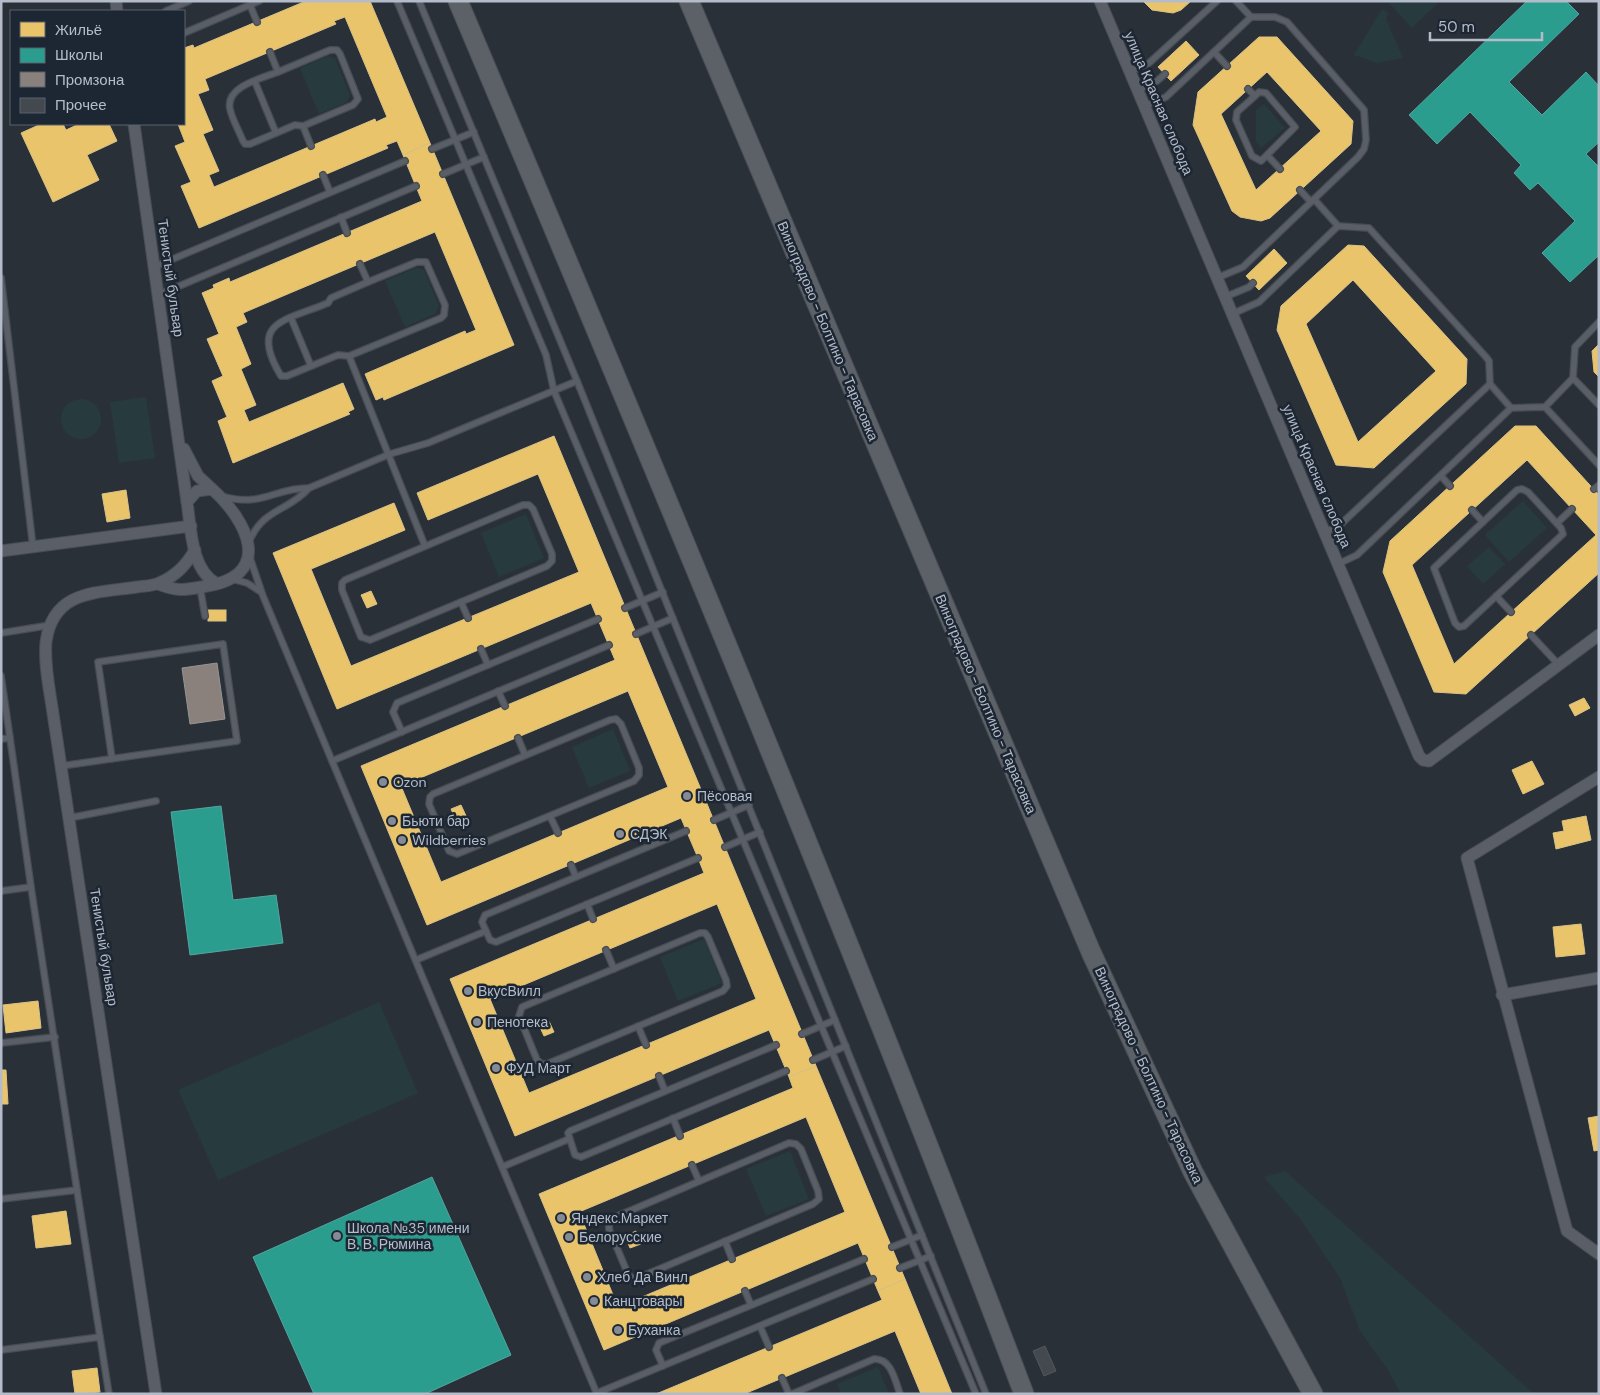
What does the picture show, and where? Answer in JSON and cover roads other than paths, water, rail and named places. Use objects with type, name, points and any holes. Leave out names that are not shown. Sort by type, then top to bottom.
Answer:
[{"type":"main road","points":[[458,1],[651,459],[839,922],[1024,1394]]},
{"type":"main road","name":"Виноградово - Болтино - Тарасовка","points":[[689,1],[1091,952],[1192,1172],[1313,1394]]},
{"type":"street","name":"улица Красная слобода","points":[[1100,1],[1415,748],[1423,760],[1429,761],[1599,635]]},
{"type":"street","name":"Тенистый бульвар","points":[[134,125],[190,526],[195,550],[208,579],[217,584]]},
{"type":"street","name":"Тенистый бульвар","points":[[178,436],[198,476],[216,492],[240,519],[249,548]]},
{"type":"street","points":[[187,502],[197,491],[216,492]]},
{"type":"street","points":[[1,551],[190,526]]},
{"type":"street","points":[[232,579],[245,568],[249,548]]},
{"type":"street","name":"Тенистый бульвар","points":[[156,1394],[48,682],[46,643],[56,613],[68,600],[84,594],[158,584],[178,572],[188,563],[195,550]]},
{"type":"street","name":"Тенистый бульвар","points":[[158,584],[177,591],[217,584],[232,579]]},
{"type":"street","points":[[1599,777],[1467,858],[1502,995],[1567,1232],[1599,1254]]},
{"type":"street","points":[[1502,995],[1599,978]]},
{"type":"lane","points":[[168,10],[190,1]]},
{"type":"lane","points":[[185,33],[259,1]]},
{"type":"lane","points":[[397,1],[546,355],[554,391],[976,1394]]},
{"type":"lane","points":[[419,1],[663,592],[986,1394]]},
{"type":"lane","points":[[1130,72],[1149,63],[1217,1]]},
{"type":"lane","points":[[1236,1],[1250,18]]},
{"type":"lane","points":[[250,5],[257,22]]},
{"type":"lane","points":[[1144,106],[1166,97],[1250,18],[1275,17],[1287,22],[1364,110],[1364,149],[1242,267],[1217,278]]},
{"type":"lane","points":[[330,50],[337,50],[357,95],[356,103],[303,126],[295,125],[250,144],[245,144],[229,105],[235,91],[255,82],[330,50]]},
{"type":"lane","points":[[270,52],[278,72]]},
{"type":"lane","points":[[1214,52],[1227,66]]},
{"type":"lane","points":[[1138,90],[1157,82],[1165,74]]},
{"type":"lane","points":[[255,82],[276,133]]},
{"type":"lane","points":[[1248,89],[1255,96]]},
{"type":"lane","points":[[1260,92],[1266,93],[1295,127],[1261,161],[1254,159],[1236,120],[1237,112],[1255,96],[1260,92]]},
{"type":"lane","points":[[303,126],[311,146]]},
{"type":"lane","points":[[432,149],[474,132]]},
{"type":"lane","points":[[1268,156],[1280,169]]},
{"type":"lane","points":[[443,174],[484,157]]},
{"type":"lane","points":[[154,267],[405,161]]},
{"type":"lane","points":[[323,175],[330,192]]},
{"type":"lane","points":[[158,295],[416,186]]},
{"type":"lane","points":[[1300,190],[1338,226],[1364,227],[1374,232],[1486,356],[1489,361],[1490,384],[1512,408]]},
{"type":"lane","points":[[341,217],[348,233]]},
{"type":"lane","points":[[1232,314],[1259,302],[1338,226]]},
{"type":"lane","points":[[417,262],[426,262],[446,310],[440,318],[349,356],[338,355],[287,376],[281,376],[268,346],[267,336],[271,328],[291,318],[368,282],[417,262]]},
{"type":"lane","points":[[360,264],[368,282]]},
{"type":"lane","points":[[1,278],[33,548]]},
{"type":"lane","points":[[1225,296],[1253,283]]},
{"type":"lane","points":[[291,318],[311,366]]},
{"type":"lane","points":[[1338,564],[1357,555],[1512,408],[1545,406],[1573,378],[1575,347],[1599,322]]},
{"type":"lane","points":[[349,356],[390,454],[397,479],[425,546]]},
{"type":"lane","points":[[1573,378],[1599,405]]},
{"type":"lane","points":[[216,492],[238,500],[254,500],[297,488],[309,488],[390,454],[428,444],[577,381]]},
{"type":"lane","points":[[1324,533],[1341,524],[1490,384]]},
{"type":"lane","points":[[1545,406],[1599,465]]},
{"type":"lane","points":[[1441,476],[1450,486]]},
{"type":"lane","points":[[309,488],[301,497],[262,519],[254,529],[249,548],[261,592],[597,1393],[873,1279]]},
{"type":"lane","points":[[1522,489],[1528,492],[1557,523],[1563,534],[1560,539],[1464,626],[1459,626],[1455,623],[1435,574],[1437,564],[1517,490],[1522,489]]},
{"type":"lane","points":[[523,505],[529,505],[534,510],[552,554],[552,561],[547,566],[461,602],[370,640],[362,637],[342,590],[342,583],[345,580],[523,505]]},
{"type":"lane","points":[[1557,523],[1572,509]]},
{"type":"lane","points":[[1472,510],[1483,522]]},
{"type":"lane","points":[[232,579],[247,583],[261,592]]},
{"type":"lane","points":[[200,587],[205,616]]},
{"type":"lane","points":[[625,608],[663,592]]},
{"type":"lane","points":[[1496,596],[1511,612]]},
{"type":"lane","points":[[461,602],[468,618]]},
{"type":"lane","points":[[636,634],[673,618]]},
{"type":"lane","points":[[402,732],[393,712],[397,703],[598,619]]},
{"type":"lane","points":[[1,633],[51,625]]},
{"type":"lane","points":[[1532,635],[1559,665]]},
{"type":"lane","points":[[61,766],[112,759],[236,741],[223,644],[98,662],[112,759]]},
{"type":"lane","points":[[332,761],[609,645]]},
{"type":"lane","points":[[481,649],[488,665]]},
{"type":"lane","points":[[1,676],[30,887],[55,1037],[109,1394]]},
{"type":"lane","points":[[498,691],[505,706]]},
{"type":"lane","points":[[616,719],[621,724],[640,768],[639,775],[634,781],[457,854],[449,851],[430,804],[430,797],[433,794],[525,755],[616,719]]},
{"type":"lane","points":[[1,739],[10,738]]},
{"type":"lane","points":[[518,738],[525,755]]},
{"type":"lane","points":[[69,818],[156,801]]},
{"type":"lane","points":[[714,820],[749,805]]},
{"type":"lane","points":[[550,816],[558,833]]},
{"type":"lane","points":[[686,831],[485,916],[482,922],[490,940],[496,942],[698,858]]},
{"type":"lane","points":[[725,847],[760,832]]},
{"type":"lane","points":[[570,865],[576,877]]},
{"type":"lane","points":[[1,891],[30,887]]},
{"type":"lane","points":[[587,904],[593,919]]},
{"type":"lane","points":[[416,960],[486,931]]},
{"type":"lane","points":[[700,933],[705,933],[716,954],[727,986],[723,991],[547,1064],[542,1064],[537,1060],[519,1016],[522,1007],[614,969],[700,933]]},
{"type":"lane","points":[[606,950],[614,969]]},
{"type":"lane","points":[[802,1034],[835,1020]]},
{"type":"lane","points":[[638,1026],[646,1045]]},
{"type":"lane","points":[[1,1043],[55,1037]]},
{"type":"lane","points":[[776,1045],[570,1131],[568,1133],[569,1139],[575,1155],[581,1157],[786,1071]]},
{"type":"lane","points":[[813,1060],[846,1046]]},
{"type":"lane","points":[[659,1076],[665,1091]]},
{"type":"lane","points":[[673,1118],[680,1136]]},
{"type":"lane","points":[[502,1166],[569,1139]]},
{"type":"lane","points":[[789,1143],[796,1144],[801,1149],[818,1191],[818,1199],[813,1204],[725,1242],[638,1278],[632,1278],[628,1274],[616,1247],[609,1229],[609,1222],[613,1218],[789,1143]]},
{"type":"lane","points":[[692,1165],[699,1181]]},
{"type":"lane","points":[[1,1199],[78,1190]]},
{"type":"lane","points":[[892,1248],[922,1235]]},
{"type":"lane","points":[[725,1242],[732,1259]]},
{"type":"lane","points":[[900,1268],[930,1256]]},
{"type":"lane","points":[[663,1366],[656,1350],[659,1343],[864,1259]]},
{"type":"lane","points":[[745,1290],[751,1305]]},
{"type":"lane","points":[[760,1326],[769,1347]]},
{"type":"lane","points":[[1,1350],[100,1337]]},
{"type":"lane","points":[[782,1378],[790,1394],[874,1359],[881,1358],[887,1362],[900,1394]]},
{"type":"place","name":"Ozon","points":[[383,782]]},
{"type":"place","name":"Пёсовая","points":[[687,796]]},
{"type":"place","name":"Бьюти бар","points":[[392,821]]},
{"type":"place","name":"СДЭК","points":[[620,834]]},
{"type":"place","name":"Wildberries","points":[[402,840]]},
{"type":"place","name":"ВкусВилл","points":[[468,991]]},
{"type":"place","name":"Пенотека","points":[[477,1022]]},
{"type":"place","name":"ФУД Март","points":[[496,1068]]},
{"type":"place","name":"Яндекс.Маркет","points":[[561,1218]]},
{"type":"place","name":"Школа №35 имени В. В. Рюмина","points":[[337,1236]]},
{"type":"place","name":"Белорусские","points":[[569,1237]]},
{"type":"place","name":"Хлеб Да Винл","points":[[587,1277]]},
{"type":"place","name":"Канцтовары","points":[[594,1301]]},
{"type":"place","name":"Буханка","points":[[618,1330]]}]
